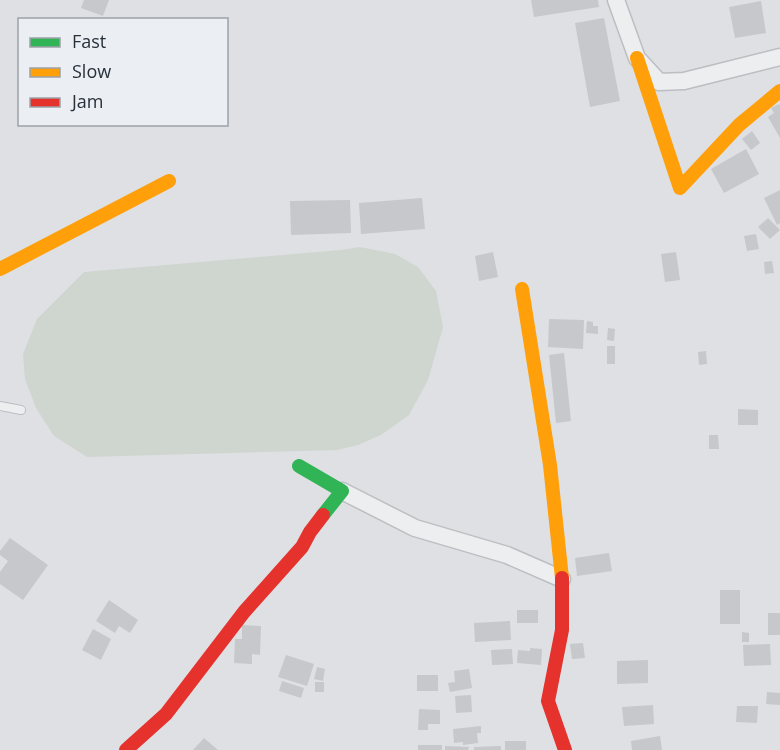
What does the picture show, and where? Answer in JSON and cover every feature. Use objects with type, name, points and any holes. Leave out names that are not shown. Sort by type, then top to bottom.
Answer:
[{"type":"street","points":[[616,0],[680,188],[739,125],[780,91]]},
{"type":"street","points":[[637,58],[659,82],[676,82],[780,57]]},
{"type":"street","points":[[0,269],[169,181]]},
{"type":"street","points":[[522,289],[550,465],[562,579],[562,630],[548,701],[565,750]]},
{"type":"street","points":[[299,466],[342,491],[416,528],[507,555],[562,579]]},
{"type":"street","points":[[126,750],[166,714],[244,612],[302,547],[310,532],[342,491]]},
{"type":"lane","points":[[0,406],[21,410]]},
{"type":"shaded area","points":[[360,247],[395,254],[418,267],[436,291],[443,327],[428,380],[409,415],[381,435],[358,445],[337,450],[87,457],[54,436],[36,408],[25,379],[23,354],[37,319],[84,272]]},
{"type":"building","points":[[84,0],[109,0],[103,16],[81,8]]},
{"type":"building","points":[[531,0],[598,0],[599,7],[534,17]]},
{"type":"building","points":[[761,1],[766,33],[735,38],[729,7]]},
{"type":"building","points":[[604,18],[620,101],[590,107],[575,23]]},
{"type":"building","points":[[779,104],[780,138],[768,117],[774,113],[771,108]]},
{"type":"building","points":[[752,131],[760,143],[751,150],[742,139]]},
{"type":"building","points":[[746,149],[759,174],[724,193],[711,169]]},
{"type":"building","points":[[780,190],[780,223],[777,225],[764,198]]},
{"type":"building","points":[[422,198],[425,229],[361,234],[359,203]]},
{"type":"building","points":[[350,200],[351,233],[291,235],[290,201]]},
{"type":"building","points":[[768,218],[780,230],[770,239],[758,227]]},
{"type":"building","points":[[756,234],[759,249],[747,251],[744,236]]},
{"type":"building","points":[[493,252],[498,277],[479,281],[475,256]]},
{"type":"building","points":[[676,252],[680,280],[665,282],[661,254]]},
{"type":"building","points":[[772,261],[774,273],[765,274],[764,262]]},
{"type":"building","points":[[549,319],[584,320],[583,349],[548,347]]},
{"type":"building","points":[[587,321],[593,322],[593,326],[598,326],[598,334],[586,333]]},
{"type":"building","points":[[608,328],[615,329],[614,341],[607,340]]},
{"type":"building","points":[[607,346],[615,346],[615,364],[607,364]]},
{"type":"building","points":[[706,351],[707,364],[699,365],[698,352]]},
{"type":"building","points":[[564,353],[571,421],[556,423],[549,355]]},
{"type":"building","points":[[738,409],[758,410],[758,425],[738,425]]},
{"type":"building","points":[[709,435],[718,435],[719,449],[709,449]]},
{"type":"building","points":[[10,538],[48,565],[23,600],[0,584],[0,572],[8,561],[0,555],[0,551]]},
{"type":"building","points":[[609,553],[612,571],[577,576],[575,558]]},
{"type":"building","points":[[720,590],[740,590],[740,624],[720,624]]},
{"type":"building","points":[[109,600],[138,620],[130,633],[119,626],[115,633],[96,621]]},
{"type":"building","points":[[517,610],[538,610],[538,623],[517,623]]},
{"type":"building","points":[[768,613],[780,613],[780,635],[768,635]]},
{"type":"building","points":[[510,621],[511,640],[475,642],[474,623]]},
{"type":"building","points":[[242,625],[261,626],[260,655],[252,654],[252,664],[234,663],[235,639],[242,639]]},
{"type":"building","points":[[93,629],[111,639],[101,660],[82,650]]},
{"type":"building","points":[[742,632],[749,633],[749,642],[742,642]]},
{"type":"building","points":[[583,643],[585,658],[572,659],[570,644]]},
{"type":"building","points":[[770,644],[771,665],[744,666],[743,645]]},
{"type":"building","points":[[530,648],[542,649],[541,665],[517,663],[518,650],[530,651]]},
{"type":"building","points":[[512,649],[513,664],[492,665],[491,650]]},
{"type":"building","points":[[286,655],[314,664],[307,686],[278,677]]},
{"type":"building","points":[[648,660],[648,683],[617,684],[617,661]]},
{"type":"building","points":[[317,667],[325,669],[323,681],[314,679]]},
{"type":"building","points":[[469,669],[472,688],[450,692],[448,683],[455,682],[454,671]]},
{"type":"building","points":[[417,675],[438,675],[438,691],[417,691]]},
{"type":"building","points":[[282,681],[304,688],[301,698],[279,691]]},
{"type":"building","points":[[315,682],[324,682],[324,692],[315,692]]},
{"type":"building","points":[[767,692],[780,693],[780,705],[766,704]]},
{"type":"building","points":[[471,695],[472,712],[456,713],[455,696]]},
{"type":"building","points":[[653,705],[654,724],[624,726],[622,707]]},
{"type":"building","points":[[737,706],[758,706],[757,723],[736,722]]},
{"type":"building","points":[[419,709],[440,710],[440,724],[428,724],[428,730],[418,730]]},
{"type":"building","points":[[481,726],[481,733],[477,733],[478,743],[463,745],[463,742],[454,743],[453,729]]},
{"type":"building","points":[[660,736],[662,750],[632,750],[631,741]]},
{"type":"building","points":[[204,738],[218,750],[193,750]]},
{"type":"building","points":[[505,741],[526,741],[526,750],[505,750]]},
{"type":"building","points":[[418,745],[442,745],[442,750],[418,750]]},
{"type":"building","points":[[445,746],[469,747],[468,750],[445,750]]},
{"type":"building","points":[[501,746],[501,750],[474,750],[474,747]]},
{"type":"traffic: fast","points":[[299,466],[342,491],[323,515]]},
{"type":"traffic: slow","points":[[637,58],[680,188],[739,125],[780,91]]},
{"type":"traffic: slow","points":[[0,269],[169,181]]},
{"type":"traffic: slow","points":[[522,289],[550,465],[562,578]]},
{"type":"traffic: jam","points":[[126,750],[166,714],[244,612],[302,547],[323,515]]},
{"type":"traffic: jam","points":[[562,578],[562,630],[548,701],[565,750]]}]
